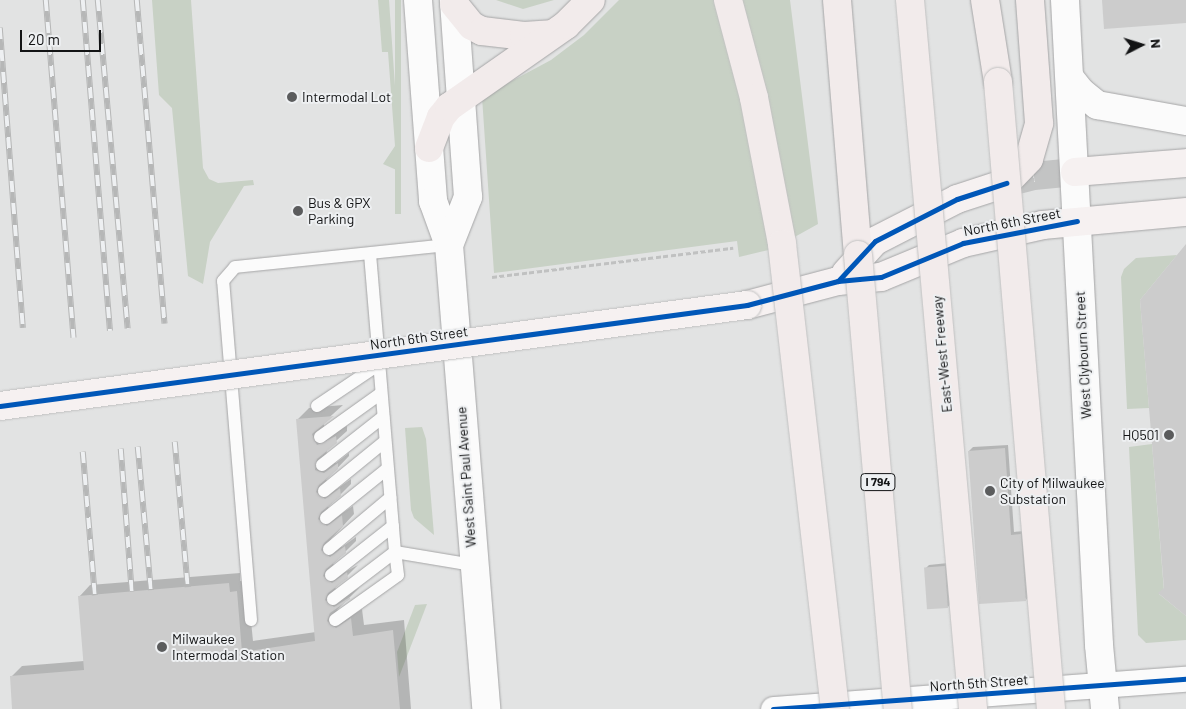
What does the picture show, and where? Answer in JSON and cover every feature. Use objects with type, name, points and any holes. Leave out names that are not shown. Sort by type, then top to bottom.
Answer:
[{"type":"highway","points":[[429,148],[441,117],[460,97],[551,34],[591,0]]},
{"type":"highway","points":[[728,0],[754,98],[782,244],[835,709]]},
{"type":"highway","name":"I 794","points":[[836,0],[898,709]]},
{"type":"highway","name":"East-West Freeway","points":[[910,0],[973,709]]},
{"type":"highway","points":[[985,0],[998,82]]},
{"type":"highway","points":[[993,0],[998,82],[1051,709]]},
{"type":"highway","points":[[1006,183],[1029,159],[1039,123],[1030,0]]},
{"type":"highway","points":[[454,2],[472,26],[482,31],[524,36],[551,34]]},
{"type":"main road","points":[[1075,172],[1186,163]]},
{"type":"main road","points":[[838,281],[875,241],[957,199],[1006,183]]},
{"type":"main road","name":"North 6th Street","points":[[0,406],[747,305],[838,281],[881,277],[963,243],[1077,221],[1186,212]]},
{"type":"street","name":"West Saint Paul Avenue","points":[[418,0],[433,201],[449,245],[473,566],[486,709]]},
{"type":"street","name":"West Clybourn Street","points":[[1065,0],[1098,645],[1104,697]]},
{"type":"street","name":"West Saint Paul Avenue","points":[[449,245],[468,197],[454,2]]},
{"type":"street","points":[[1070,78],[1080,92],[1097,104],[1186,121]]},
{"type":"street","name":"North 5th Street","points":[[773,709],[1104,697],[1186,679]]},
{"type":"lane","points":[[251,620],[223,281],[235,267],[449,245]]},
{"type":"lane","points":[[335,620],[398,575],[384,442],[370,254]]},
{"type":"lane","points":[[317,406],[378,365]]},
{"type":"lane","points":[[320,437],[380,394]]},
{"type":"lane","points":[[322,465],[383,417]]},
{"type":"lane","points":[[324,491],[384,442]]},
{"type":"lane","points":[[326,518],[387,468]]},
{"type":"lane","points":[[329,550],[390,498]]},
{"type":"lane","points":[[331,575],[393,526]]},
{"type":"lane","points":[[333,599],[395,552],[473,566]]},
{"type":"path","points":[[492,276],[733,248]]},
{"type":"shaded area","points":[[152,0],[191,0],[203,168],[209,179],[218,183],[253,180],[254,185],[244,186],[210,242],[203,284],[188,276],[172,108],[159,95]]},
{"type":"shaded area","points":[[378,0],[389,0],[401,172],[383,164],[395,146],[388,52],[382,52]]},
{"type":"shaded area","points":[[395,0],[401,0],[401,214],[395,214]]},
{"type":"shaded area","points":[[496,0],[554,0],[523,9]]},
{"type":"shaded area","points":[[619,0],[790,0],[818,224],[773,249],[739,257],[737,241],[494,273],[482,97],[551,60],[584,35]]},
{"type":"shaded area","points":[[1177,255],[1140,300],[1149,408],[1127,409],[1121,277],[1124,269],[1136,258]]},
{"type":"shaded area","points":[[422,427],[426,439],[434,535],[414,518],[411,510],[405,428]]},
{"type":"shaded area","points":[[1152,444],[1164,591],[1159,594],[1186,616],[1186,640],[1146,643],[1138,635],[1129,447]]},
{"type":"shaded area","points":[[427,604],[399,677],[397,652],[415,605]]},
{"type":"building","points":[[1102,0],[1186,0],[1186,23],[1104,29]]},
{"type":"building","name":"HQ501","points":[[1186,244],[1186,616],[1158,593],[1164,588],[1140,300]]},
{"type":"building","name":"Milwaukee Intermodal Station","points":[[334,416],[312,434],[317,445],[336,436],[337,443],[317,459],[315,470],[324,473],[338,463],[338,469],[319,485],[316,492],[325,499],[340,488],[341,496],[321,512],[318,519],[327,526],[342,515],[343,526],[324,543],[321,550],[330,557],[345,546],[346,553],[326,569],[323,576],[332,583],[347,572],[348,578],[328,593],[325,600],[334,607],[350,597],[350,599],[330,613],[327,621],[336,628],[351,618],[353,636],[393,630],[400,709],[12,709],[10,676],[84,670],[78,596],[229,583],[230,592],[237,591],[242,652],[315,641],[296,419]]},
{"type":"building","name":"City of Milwaukee Substation","points":[[1005,448],[1011,535],[1021,534],[1026,601],[979,604],[968,451]]},
{"type":"building","points":[[945,566],[948,608],[927,609],[924,567]]},
{"type":"tunnel","points":[[1006,183],[1034,176],[1075,172]]},
{"type":"railway","points":[[46,0],[74,338]]},
{"type":"railway","points":[[83,0],[110,331]]},
{"type":"railway","points":[[98,0],[128,329]]},
{"type":"railway","points":[[137,0],[165,324]]},
{"type":"railway","points":[[0,28],[23,328]]},
{"type":"railway","points":[[175,442],[188,587]]},
{"type":"railway","points":[[138,447],[151,590]]},
{"type":"railway","points":[[121,449],[132,592]]},
{"type":"railway","points":[[83,452],[95,595]]},
{"type":"cycle path","points":[[838,281],[875,241],[957,199],[1006,183]]},
{"type":"cycle path","points":[[0,406],[747,305],[838,281],[881,277],[963,243],[1077,221]]},
{"type":"cycle path","points":[[773,709],[1186,679]]},
{"type":"place","name":"Intermodal Lot","points":[[292,97]]},
{"type":"place","name":"Bus & GPX Parking","points":[[298,211]]},
{"type":"place","name":"HQ501","points":[[1169,435]]},
{"type":"place","name":"City of Milwaukee Substation","points":[[990,491]]},
{"type":"place","name":"Milwaukee Intermodal Station","points":[[162,647]]}]
